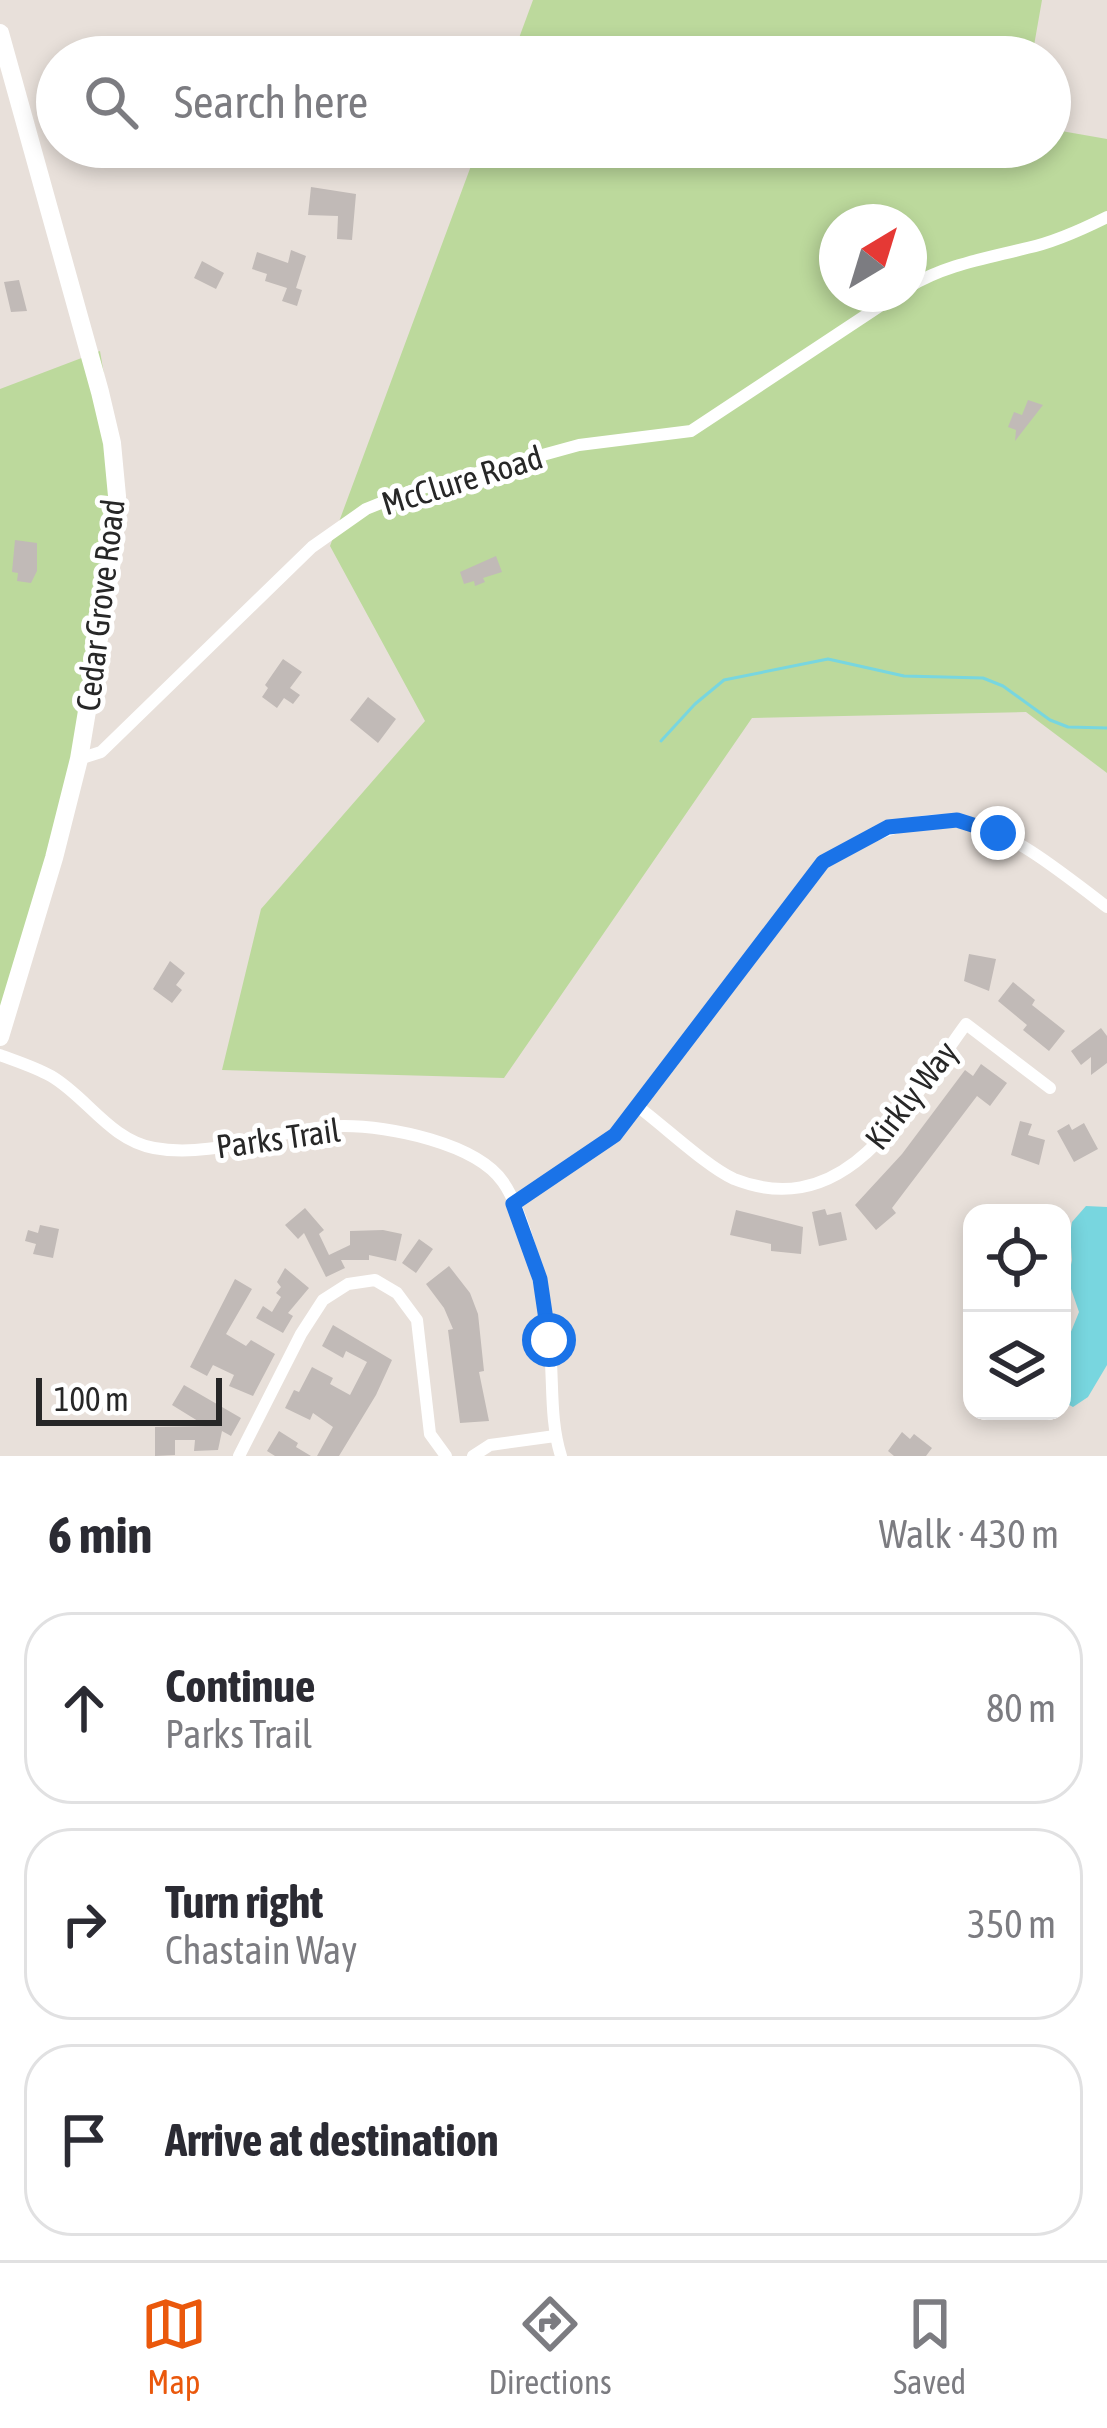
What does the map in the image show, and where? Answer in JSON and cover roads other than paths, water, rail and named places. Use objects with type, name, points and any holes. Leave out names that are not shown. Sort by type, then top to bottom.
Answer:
[{"type":"main road","name":"Cedar Grove Road","points":[[0,33],[5,65],[100,392],[113,461],[114,549],[79,759],[0,1037]]},
{"type":"street","points":[[927,280],[979,259],[1078,232],[1107,217]]},
{"type":"street","name":"McClure Road","points":[[79,759],[101,752],[312,547],[366,509],[408,492],[579,445],[691,431],[871,312]]},
{"type":"street","points":[[513,1204],[615,1135],[823,862],[888,827],[957,820],[998,833],[1030,848],[1107,908]]},
{"type":"street","name":"Kirkly Way","points":[[637,1106],[731,1178],[774,1190],[818,1186],[855,1165],[878,1144],[966,1024],[1050,1088]]},
{"type":"street","name":"Parks Trail","points":[[0,1055],[50,1075],[119,1134],[154,1148],[196,1149],[341,1126],[427,1138],[491,1168],[506,1184],[540,1279],[555,1436],[561,1456]]},
{"type":"street","points":[[239,1456],[323,1300],[348,1284],[374,1280],[397,1293],[417,1320],[430,1433],[446,1456]]},
{"type":"street","points":[[473,1456],[490,1445],[555,1436]]},
{"type":"water","points":[[1086,1206],[1107,1207],[1107,1365],[1088,1397],[1073,1407],[1071,1332],[1079,1312],[1071,1289],[1072,1222]]},
{"type":"waterway","points":[[661,741],[724,680],[828,659],[904,676],[983,678],[1003,686],[1050,720],[1068,727],[1107,728]]}]
